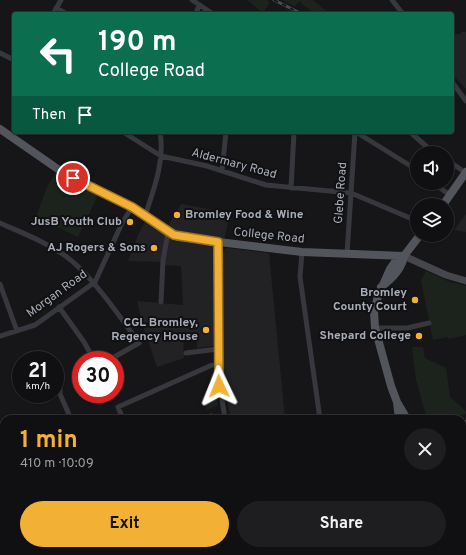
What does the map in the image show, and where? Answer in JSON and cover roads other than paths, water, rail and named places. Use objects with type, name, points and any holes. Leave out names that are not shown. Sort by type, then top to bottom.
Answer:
[{"type":"main road","name":"College Road","points":[[0,129],[65,174],[132,207],[168,233],[183,238],[302,252],[404,256]]},
{"type":"main road","points":[[447,198],[466,173]]},
{"type":"main road","points":[[381,287],[392,279],[403,263],[404,256],[415,242]]},
{"type":"main road","points":[[384,255],[389,261],[390,269]]},
{"type":"main road","points":[[398,415],[375,328],[375,308],[381,287],[390,269],[397,259],[404,256]]},
{"type":"main road","points":[[396,402],[404,415]]},
{"type":"street","points":[[54,12],[61,0]]},
{"type":"street","points":[[192,0],[210,12]]},
{"type":"street","points":[[392,0],[401,12]]},
{"type":"street","points":[[198,12],[200,4]]},
{"type":"street","points":[[56,8],[63,12]]},
{"type":"street","points":[[0,53],[12,59]]},
{"type":"street","points":[[454,85],[466,101]]},
{"type":"street","name":"Aldermary Road","points":[[126,134],[161,156],[222,171],[266,185],[351,193],[410,218]]},
{"type":"street","points":[[145,216],[157,182],[161,156],[160,134]]},
{"type":"street","points":[[222,171],[226,134]]},
{"type":"street","points":[[291,188],[294,134]]},
{"type":"street","name":"Glebe Road","points":[[347,254],[356,134]]},
{"type":"street","points":[[359,134],[410,166]]},
{"type":"street","points":[[412,134],[426,146]]},
{"type":"street","points":[[454,165],[466,173]]},
{"type":"street","points":[[444,190],[450,194]]},
{"type":"street","name":"Morgan Road","points":[[0,336],[34,325],[93,283],[132,207]]},
{"type":"street","points":[[0,223],[69,258],[93,283],[139,343],[124,351]]},
{"type":"street","points":[[161,302],[163,260],[168,233]]},
{"type":"street","points":[[218,242],[219,386],[224,415]]},
{"type":"street","points":[[302,252],[300,277],[319,415]]},
{"type":"street","name":"College Road","points":[[404,256],[446,276],[466,281]]},
{"type":"street","points":[[0,284],[16,331]]},
{"type":"street","points":[[59,307],[89,351]]},
{"type":"street","points":[[375,328],[407,328],[429,323]]},
{"type":"street","points":[[186,354],[218,349]]},
{"type":"street","points":[[121,415],[118,407],[209,365]]},
{"type":"street","points":[[62,403],[69,415]]},
{"type":"railway","points":[[274,0],[298,12]]},
{"type":"place","name":"Bromley Food & Wine","points":[[177,215]]},
{"type":"place","name":"JusB Youth Club","points":[[130,222]]},
{"type":"place","name":"AJ Rogers & Sons","points":[[154,248]]},
{"type":"place","name":"Bromley County Court","points":[[415,300]]},
{"type":"place","name":"CGL Bromley, Regency House","points":[[206,330]]},
{"type":"place","name":"Shepard College","points":[[419,336]]}]
